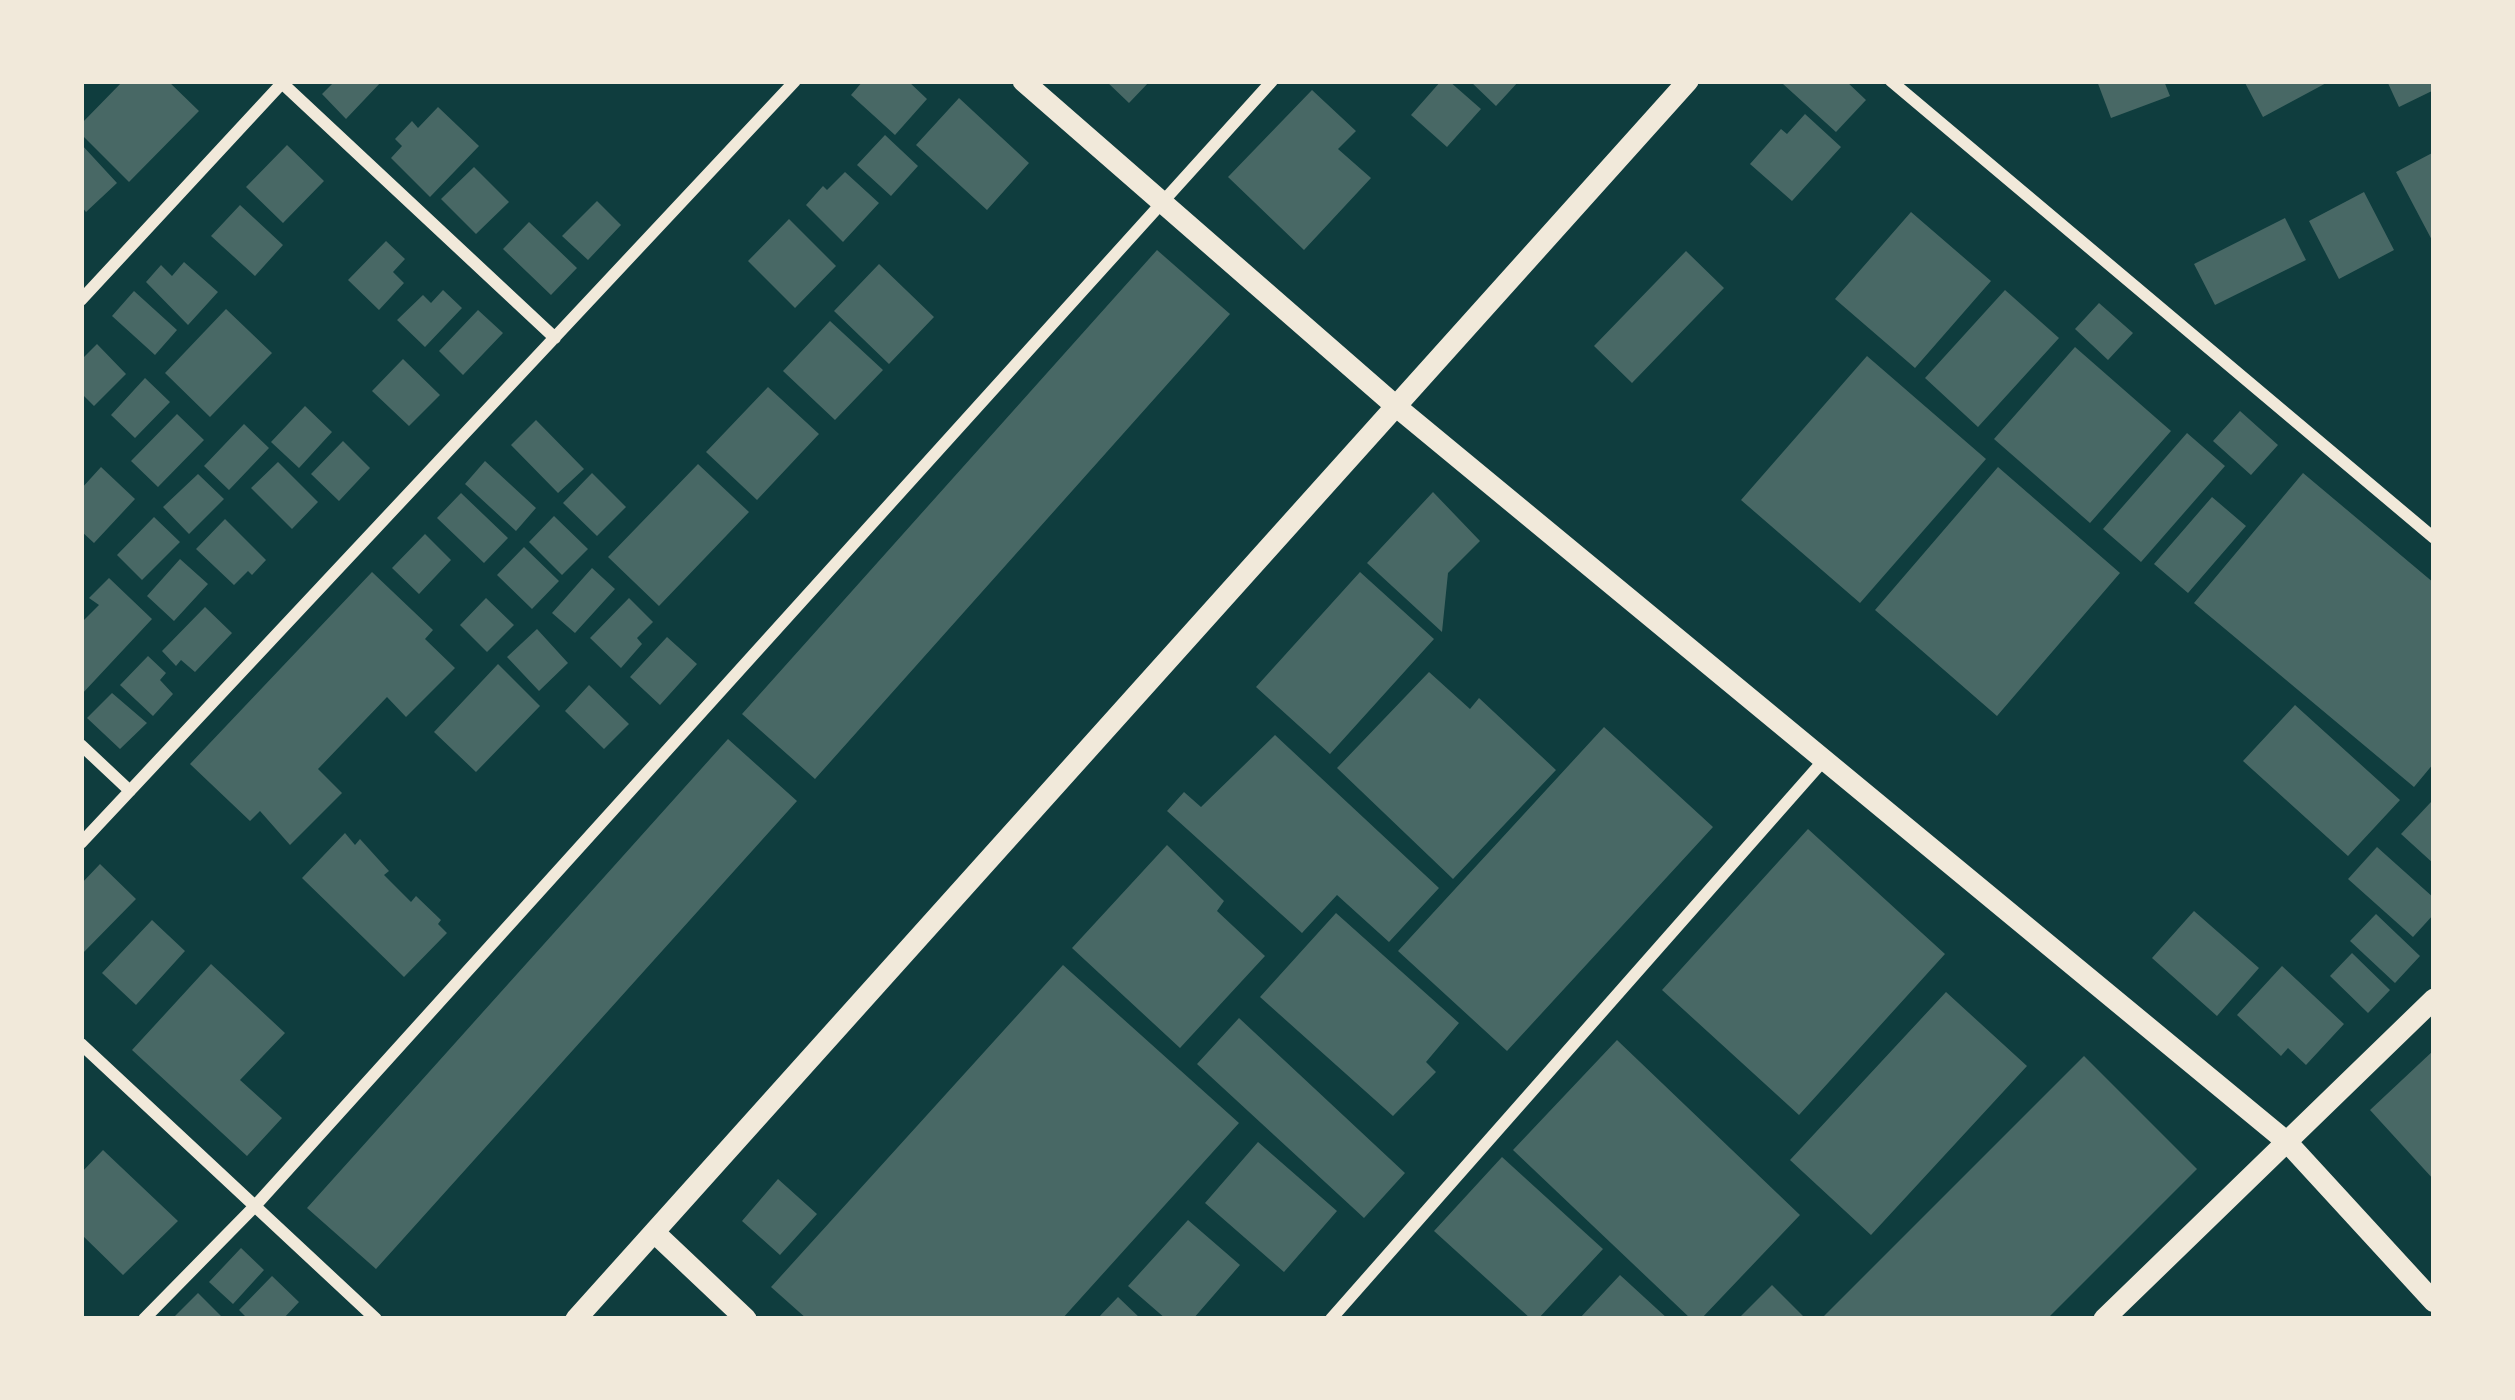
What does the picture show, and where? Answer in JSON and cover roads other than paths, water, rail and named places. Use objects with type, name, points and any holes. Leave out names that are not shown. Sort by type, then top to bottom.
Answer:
[{"type":"street","points":[[81,843],[795,81]]},
{"type":"street","points":[[1023,81],[1398,408],[2287,1142],[2434,1302]]},
{"type":"street","points":[[144,1319],[255,1206],[1271,81]]},
{"type":"street","points":[[576,1319],[1688,81]]},
{"type":"street","points":[[1892,81],[2434,538]]},
{"type":"street","points":[[81,300],[282,82],[555,338]]},
{"type":"street","points":[[81,745],[130,791]]},
{"type":"street","points":[[1330,1319],[1824,760]]},
{"type":"street","points":[[2104,1319],[2434,999]]},
{"type":"street","points":[[81,1044],[376,1319]]},
{"type":"street","points":[[655,1233],[746,1319]]}]
